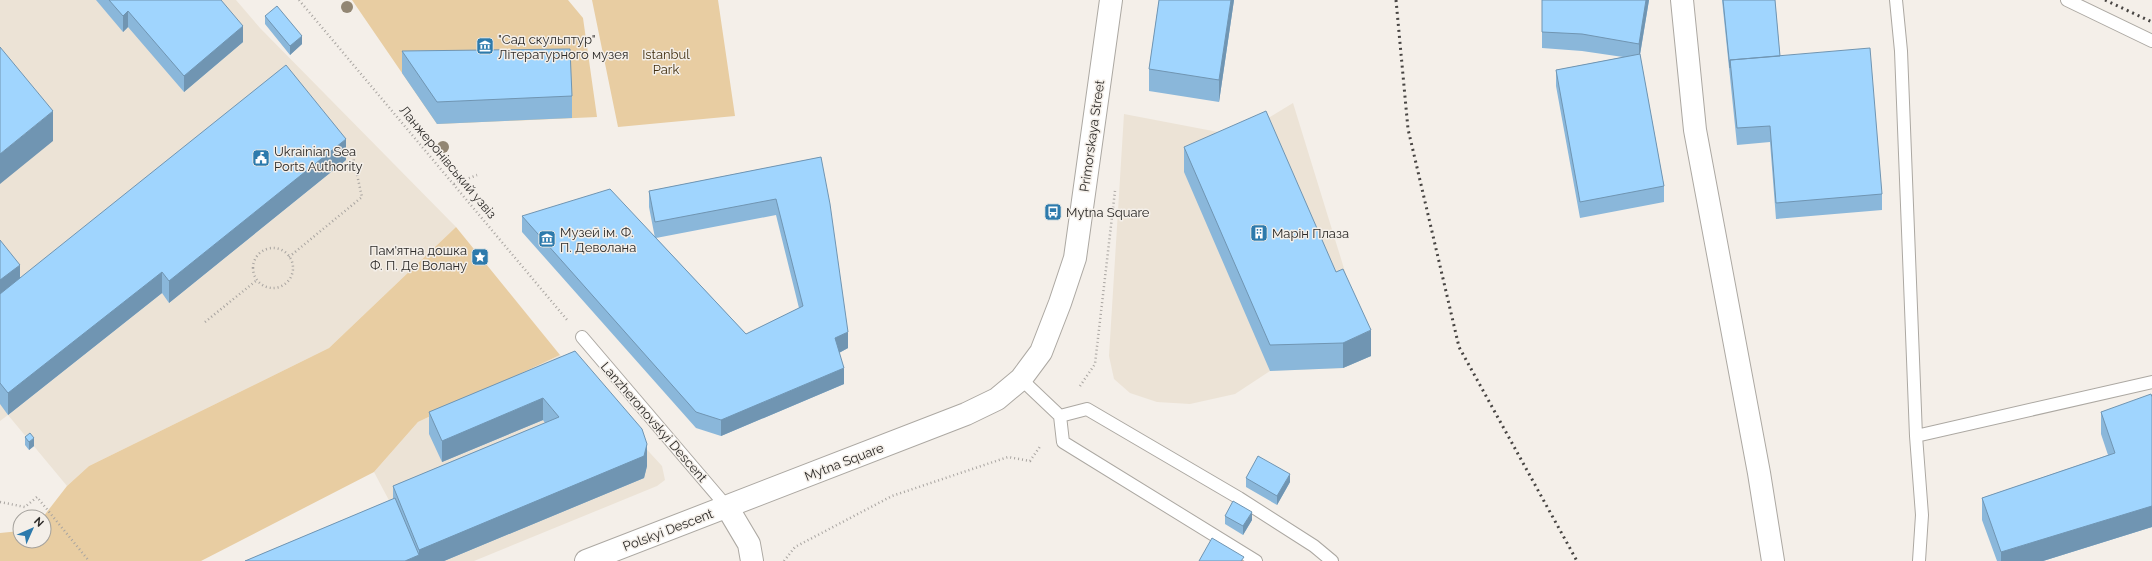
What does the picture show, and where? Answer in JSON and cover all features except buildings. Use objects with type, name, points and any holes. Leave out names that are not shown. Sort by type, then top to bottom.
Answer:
[{"type":"main road","name":"Primorskaya Street","points":[[1021,379],[1041,352],[1075,258],[1111,0]]},
{"type":"main road","points":[[1682,0],[1695,130],[1759,473],[1773,561]]},
{"type":"main road","name":"Mytna Square","points":[[727,507],[966,414],[997,399],[1021,379]]},
{"type":"main road","points":[[727,507],[749,544],[752,561]]},
{"type":"main road","name":"Polskyi Descent","points":[[586,561],[727,507]]},
{"type":"lane","points":[[1896,0],[1901,51],[1916,436],[1922,515],[1919,561]]},
{"type":"lane","points":[[2067,0],[2152,41]]},
{"type":"lane","name":"Lanzheronovskyi Descent","points":[[582,337],[727,507]]},
{"type":"lane","points":[[1021,379],[1060,416],[1063,442],[1256,561]]},
{"type":"lane","points":[[1916,436],[2152,382]]},
{"type":"lane","points":[[1060,416],[1087,409],[1239,498],[1314,546],[1332,561]]},
{"type":"path","name":"Ланжеронівський узвіз","points":[[299,0],[582,337]]},
{"type":"path","points":[[289,257],[362,197],[353,157]]},
{"type":"path","points":[[454,184],[477,175]]},
{"type":"path","points":[[278,249],[289,257],[292,268],[287,282],[274,288],[266,287],[257,280],[253,270],[254,263],[257,256],[263,251],[278,249]]},
{"type":"path","points":[[205,322],[257,280]]},
{"type":"path","points":[[1,503],[25,507],[37,497],[89,561]]},
{"type":"shaded area","points":[[0,0],[236,0],[260,28],[456,227],[329,348],[89,466],[67,486],[8,415],[0,421]]},
{"type":"shaded area","points":[[1293,103],[1371,356],[1343,368],[1270,371],[1235,394],[1190,404],[1157,402],[1130,393],[1114,379],[1109,356],[1124,114],[1239,136]]},
{"type":"shaded area","points":[[560,355],[662,466],[665,480],[657,486],[474,561],[415,561],[393,508],[374,472],[418,422]]},
{"type":"green space","name":"\"Сад скульптур\" Літературного музея","points":[[352,0],[568,0],[583,18],[597,117],[437,124]]},
{"type":"green space","name":"Istanbul Park","points":[[592,0],[718,0],[735,116],[618,127]]},
{"type":"green space","points":[[456,227],[560,355],[418,422],[374,472],[201,561],[0,561],[0,533],[12,532],[12,549],[52,549],[52,509],[49,509],[67,486],[89,466],[329,348]]},
{"type":"railway","points":[[1396,0],[1408,129],[1459,347],[1577,561]]},
{"type":"railway","points":[[2105,0],[2152,22]]},
{"type":"place","name":"\"Сад скульптур\" Літературного музея","points":[[485,46]]},
{"type":"place","name":"Ukrainian Sea Ports Authority","points":[[261,158]]},
{"type":"place","name":"Mytna Square","points":[[1053,212]]},
{"type":"place","name":"Марін Плаза","points":[[1259,233]]},
{"type":"place","name":"Музей ім. Ф. П. Деволана","points":[[547,239]]},
{"type":"place","name":"Пам'ятна дошка Ф. П. Де Волану","points":[[480,257]]}]
